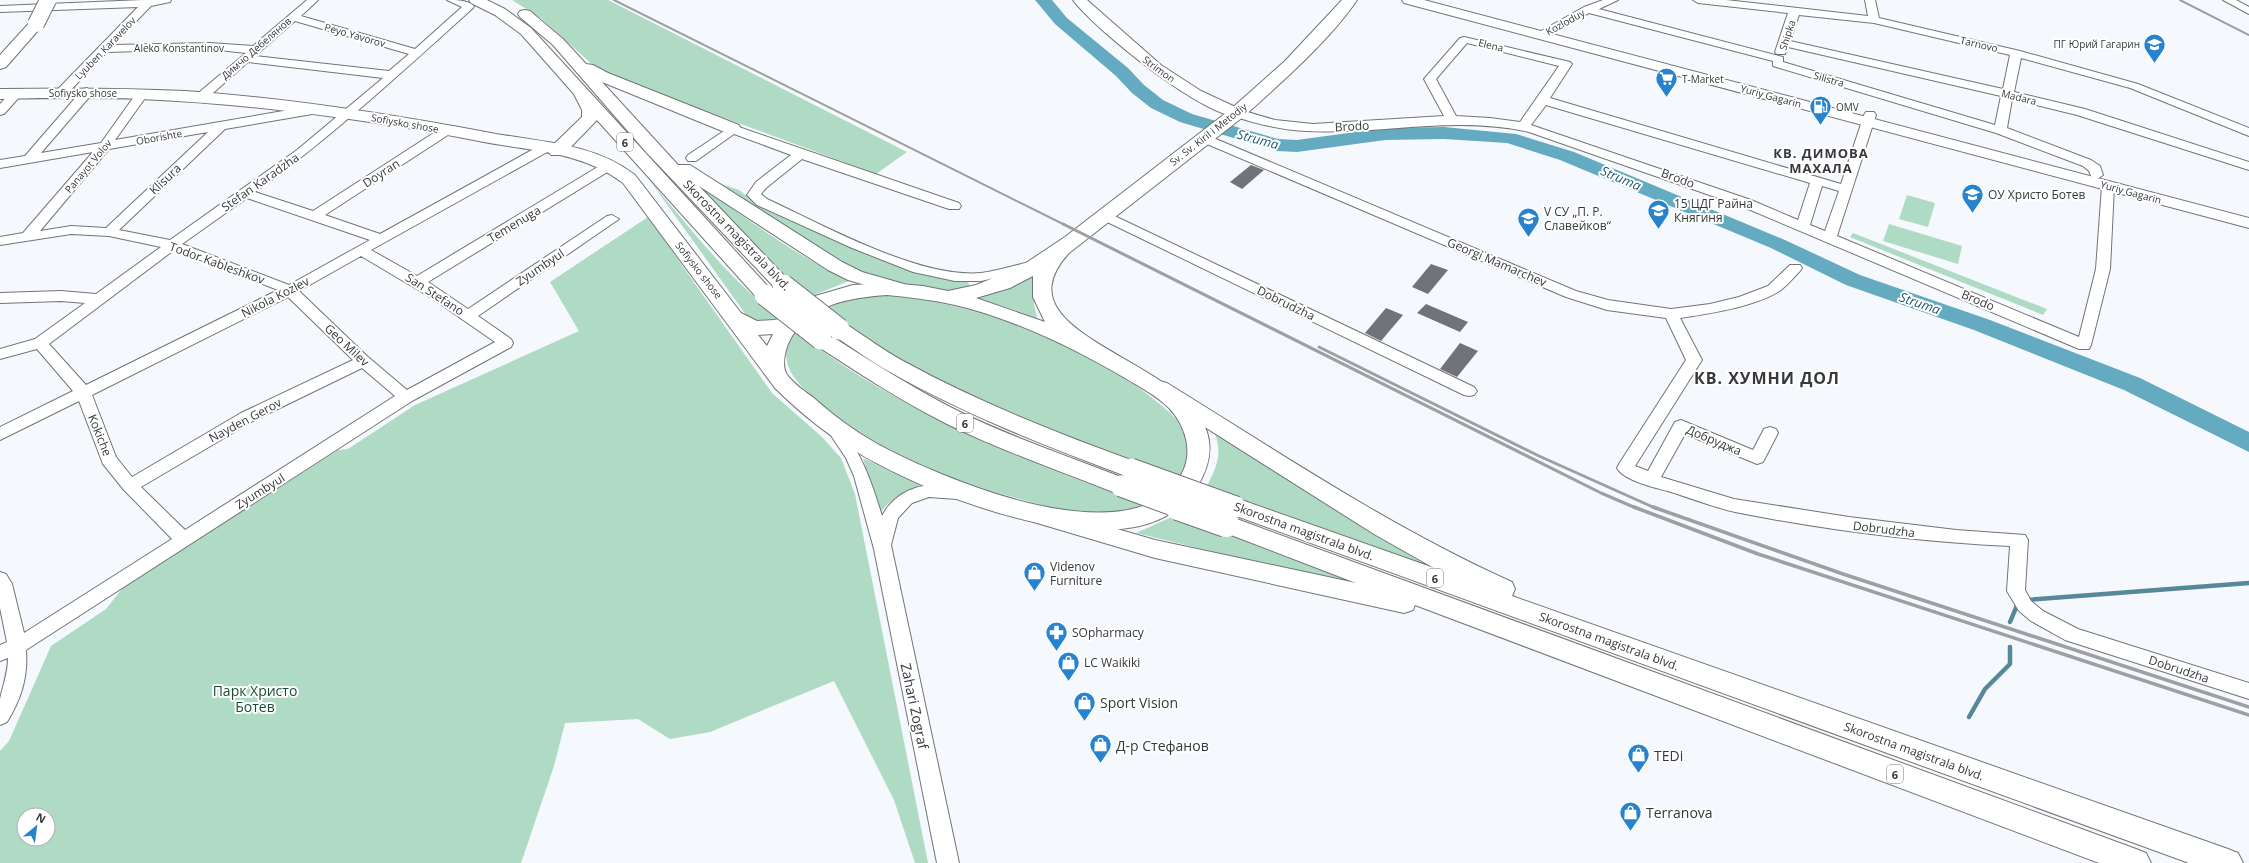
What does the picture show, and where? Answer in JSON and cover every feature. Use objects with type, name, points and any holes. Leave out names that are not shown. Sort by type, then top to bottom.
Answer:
[{"type":"main road","points":[[0,64],[36,24],[48,0]]},
{"type":"main road","name":"Skorostna magistrala blvd.","points":[[502,0],[541,25],[652,148],[830,334],[882,379],[954,418],[1001,438],[1126,477],[1231,516],[1635,651],[2228,863]]},
{"type":"main road","name":"Sv. Sv. Kiril i Metodiy","points":[[912,291],[954,295],[974,294],[993,288],[1036,264],[1064,246],[1207,135],[1239,116],[1345,6],[1367,0]]},
{"type":"main road","name":"Skorostna magistrala blvd.","points":[[473,3],[500,12],[526,31],[765,295],[830,334]]},
{"type":"main road","points":[[575,61],[602,76],[733,129]]},
{"type":"main road","points":[[551,149],[590,118],[590,110],[579,90]]},
{"type":"main road","name":"Sofiysko shose","points":[[8,94],[62,92],[142,94],[318,109],[447,130],[593,158],[610,165],[628,179],[776,373],[797,396],[833,426],[882,456],[922,476],[973,496],[1035,514]]},
{"type":"main road","points":[[652,148],[835,266],[855,276],[912,291],[975,304],[1037,325],[1091,350],[1159,388],[1382,528],[1446,563],[1635,651]]},
{"type":"main road","name":"Sv. Sv. Kiril i Metodiy","points":[[1064,246],[1045,270],[1042,281],[1044,305],[1061,327],[1091,350]]},
{"type":"main road","points":[[776,373],[774,358],[776,346],[789,323],[801,312],[838,294],[860,289],[912,291]]},
{"type":"main road","name":"Sofiysko shose","points":[[734,316],[747,326],[756,329],[770,328],[789,323]]},
{"type":"main road","points":[[1035,514],[1108,524],[1140,519],[1162,510],[1178,496],[1194,473],[1199,455],[1199,439],[1194,424],[1183,409],[1159,388]]},
{"type":"main road","points":[[1035,514],[1155,549],[1481,619]]},
{"type":"main road","name":"Skorostna magistrala blvd.","points":[[1231,516],[1481,619],[2136,863]]},
{"type":"street","points":[[0,9],[148,3],[166,0]]},
{"type":"street","name":"Димчо Дебелянов","points":[[200,98],[244,58],[313,0]]},
{"type":"street","points":[[452,0],[473,3]]},
{"type":"street","name":"Strimon","points":[[1080,0],[1088,10],[1156,68],[1196,94],[1239,116]]},
{"type":"street","name":"Yuriy Gagarin","points":[[1409,0],[1545,33],[2102,180],[2249,215]]},
{"type":"street","name":"Yuriy Gagarin","points":[[1441,0],[1545,33]]},
{"type":"street","name":"Kozloduy","points":[[1545,33],[1588,9],[1613,0]]},
{"type":"street","name":"Tarnovo","points":[[1698,0],[1874,20],[2016,53],[2134,86],[2249,132]]},
{"type":"street","points":[[1870,0],[1874,20]]},
{"type":"street","points":[[2228,0],[2249,11]]},
{"type":"street","name":"Lyuben Karavelov","points":[[62,92],[148,3]]},
{"type":"street","name":"Stefan Karadzha","points":[[40,343],[172,245],[301,153],[350,113],[473,3]]},
{"type":"street","name":"Silistra","points":[[1588,9],[1779,59],[1777,64],[2000,130]]},
{"type":"street","name":"Shipka","points":[[1779,59],[1795,10]]},
{"type":"street","name":"Peyo Yavorov","points":[[292,17],[418,53]]},
{"type":"street","name":"Elena","points":[[1452,120],[1430,79],[1464,40],[1485,43],[1566,64],[1543,100]]},
{"type":"street","name":"Madara","points":[[1785,44],[2081,112],[2249,166]]},
{"type":"street","name":"Aleko Konstantinov","points":[[104,49],[210,46],[254,50]]},
{"type":"street","points":[[2016,53],[2000,130],[2087,163],[2095,169],[2102,180]]},
{"type":"street","points":[[244,58],[391,75]]},
{"type":"street","points":[[29,159],[87,92]]},
{"type":"street","points":[[0,110],[8,94]]},
{"type":"street","name":"Panayot Volov","points":[[29,235],[105,146],[142,94]]},
{"type":"street","points":[[1524,126],[1543,100],[1817,182],[1846,189]]},
{"type":"street","name":"Oborishte","points":[[0,164],[318,109]]},
{"type":"street","name":"Brodo","points":[[1239,116],[1272,124],[1300,128],[1452,120],[1487,120],[1524,126],[1643,165],[1746,203],[2084,345],[2103,269],[2102,180]]},
{"type":"street","points":[[1830,238],[1869,119]]},
{"type":"street","name":"Klisura","points":[[109,232],[221,126]]},
{"type":"street","points":[[692,158],[733,129],[800,154],[954,206]]},
{"type":"street","name":"Doyran","points":[[315,216],[447,130]]},
{"type":"street","name":"Georgi Mamarchev","points":[[1207,135],[1492,258],[1571,294],[1607,305],[1672,314],[1710,309],[1744,300],[1773,289],[1795,268]]},
{"type":"street","name":"Nikola Kozlev","points":[[0,434],[290,290],[551,149]]},
{"type":"street","points":[[800,154],[761,185],[754,195],[762,202],[913,268],[955,277],[981,277],[1036,264]]},
{"type":"street","name":"Temenuga","points":[[418,282],[610,165]]},
{"type":"street","name":"Yuriy Gagarin","points":[[2102,180],[2249,223]]},
{"type":"street","points":[[1803,227],[1817,182]]},
{"type":"street","points":[[245,192],[382,239]]},
{"type":"street","name":"Dobrudzha","points":[[1104,215],[1469,392]]},
{"type":"street","name":"Zyumbyul","points":[[469,315],[612,220]]},
{"type":"street","name":"Todor Kableshkov","points":[[0,241],[29,235],[71,230],[109,232],[172,245],[290,290]]},
{"type":"street","name":"San Stefano","points":[[362,251],[418,282],[469,315],[506,343]]},
{"type":"street","name":"Geo Milev","points":[[290,290],[363,361],[406,398]]},
{"type":"street","points":[[0,298],[54,296],[98,299]]},
{"type":"street","name":"Dobrudzha","points":[[1672,314],[1694,360],[1690,369],[1625,468],[1651,480],[1734,505],[1841,523],[1956,537],[2019,540],[2016,591],[2022,602],[2048,623],[2072,635],[2249,691]]},
{"type":"street","points":[[0,354],[40,343]]},
{"type":"street","name":"Kokiche","points":[[40,343],[83,392],[109,460],[130,486],[183,539]]},
{"type":"street","name":"Zyumbyul","points":[[0,653],[18,646],[183,539],[406,398],[506,343]]},
{"type":"street","name":"Nayden Gerov","points":[[130,486],[247,417],[363,361]]},
{"type":"street","name":"Zahari Zograf","points":[[833,426],[853,456],[862,476],[883,548],[948,863]]},
{"type":"street","name":"Добруджа","points":[[1651,480],[1681,426],[1757,458],[1770,433]]},
{"type":"street","name":"Zahari Zograf","points":[[883,548],[887,520],[894,508],[903,500],[917,494],[934,491],[973,496]]},
{"type":"street","points":[[0,579],[3,584],[18,646],[17,670],[10,703],[0,716]]},
{"type":"green space","points":[[512,0],[608,0],[907,152],[876,174],[611,76],[596,68],[541,18]]},
{"type":"green space","points":[[648,178],[726,269],[760,303],[779,318],[767,323],[749,319]]},
{"type":"green space","points":[[692,180],[788,247],[849,281],[809,297],[789,282]]},
{"type":"green space","points":[[710,180],[739,190],[752,200],[874,256],[916,273],[968,281],[970,288],[944,290],[909,285],[874,276],[848,267]]},
{"type":"green space","points":[[1907,195],[1935,203],[1928,227],[1899,219]]},
{"type":"green space","name":"Парк Христо Ботев","points":[[648,217],[772,393],[822,437],[841,458],[855,494],[928,863],[915,863],[894,800],[834,681],[710,732],[670,739],[638,719],[565,723],[554,766],[521,863],[0,863],[0,751],[9,741],[51,646],[106,609],[125,585],[338,450],[348,449],[415,405],[579,331],[550,282]]},
{"type":"green space","points":[[1889,224],[1962,246],[1958,264],[1883,241]]},
{"type":"green space","points":[[1853,233],[2047,309],[2043,315],[1850,237]]},
{"type":"green space","points":[[1033,271],[1034,304],[1037,318],[1000,305],[974,299],[1005,288]]},
{"type":"green space","points":[[888,294],[958,307],[993,316],[1060,341],[1092,357],[1151,397],[1167,410],[1181,425],[1187,438],[1189,448],[1179,478],[1068,439],[993,408],[905,362],[849,326],[823,307],[837,301]]},
{"type":"green space","points":[[794,330],[834,359],[875,385],[919,410],[1009,452],[1055,471],[1148,505],[1109,515],[1083,514],[1051,507],[966,483],[916,463],[869,438],[846,423],[798,383],[790,369],[786,353]]},
{"type":"green space","points":[[1212,425],[1365,527],[1428,564],[1461,581],[1461,583],[1206,488],[1217,464],[1218,457],[1218,443]]},
{"type":"green space","points":[[863,458],[922,485],[898,496],[879,514]]},
{"type":"green space","points":[[1176,515],[1395,596],[1136,533]]},
{"type":"building","points":[[1251,165],[1264,170],[1242,189],[1230,182]]},
{"type":"building","points":[[1431,264],[1448,270],[1428,294],[1412,287]]},
{"type":"building","points":[[1426,304],[1468,322],[1460,332],[1417,313]]},
{"type":"building","points":[[1386,308],[1403,315],[1381,341],[1365,333]]},
{"type":"building","points":[[1460,343],[1478,351],[1457,377],[1440,369]]},
{"type":"waterway","name":"Struma","points":[[1043,0],[1061,21],[1122,72],[1138,89],[1157,104],[1186,118],[1277,145],[1297,146],[1385,134],[1444,133],[1509,138],[1567,156],[1778,244],[1853,280],[1982,325],[2132,384],[2189,411],[2249,443]]},
{"type":"waterway","points":[[2027,600],[2249,583]]},
{"type":"waterway","points":[[2010,622],[2018,603]]},
{"type":"waterway","points":[[1969,717],[1985,689],[2010,664],[2010,647]]},
{"type":"railway","points":[[614,0],[1065,225]]},
{"type":"railway","points":[[2180,0],[2249,35]]},
{"type":"railway","points":[[1065,225],[1601,493],[1636,508]]},
{"type":"railway","points":[[1319,347],[1539,456],[1655,508]]},
{"type":"railway","points":[[1634,507],[1758,554],[2249,715]]},
{"type":"railway","points":[[1653,507],[1843,574],[2249,707]]},
{"type":"place","name":"ПГ Юрий Гагарин","points":[[2155,64]]},
{"type":"place","name":"T-Market","points":[[1666,98]]},
{"type":"place","name":"OMV","points":[[1820,126]]},
{"type":"place","name":"ОУ Христо Ботев","points":[[1973,214]]},
{"type":"place","name":"15 ЦДГ Райна Княгиня","points":[[1659,230]]},
{"type":"place","name":"V СУ „П. Р. Славейков“","points":[[1529,238]]},
{"type":"place","name":"Videnov Furniture","points":[[1034,592]]},
{"type":"place","name":"SOpharmacy","points":[[1057,652]]},
{"type":"place","name":"LC Waikiki","points":[[1069,682]]},
{"type":"place","name":"Sport Vision","points":[[1084,722]]},
{"type":"place","name":"Д-р Стефанов","points":[[1101,764]]},
{"type":"place","name":"TEDi","points":[[1639,774]]},
{"type":"place","name":"Terranova","points":[[1631,832]]},
{"type":"district","name":"КВ. ДИМОВА МАХАЛА","points":[[1821,160]]},
{"type":"district","name":"КВ. ХУМНИ ДОЛ","points":[[1767,378]]}]
